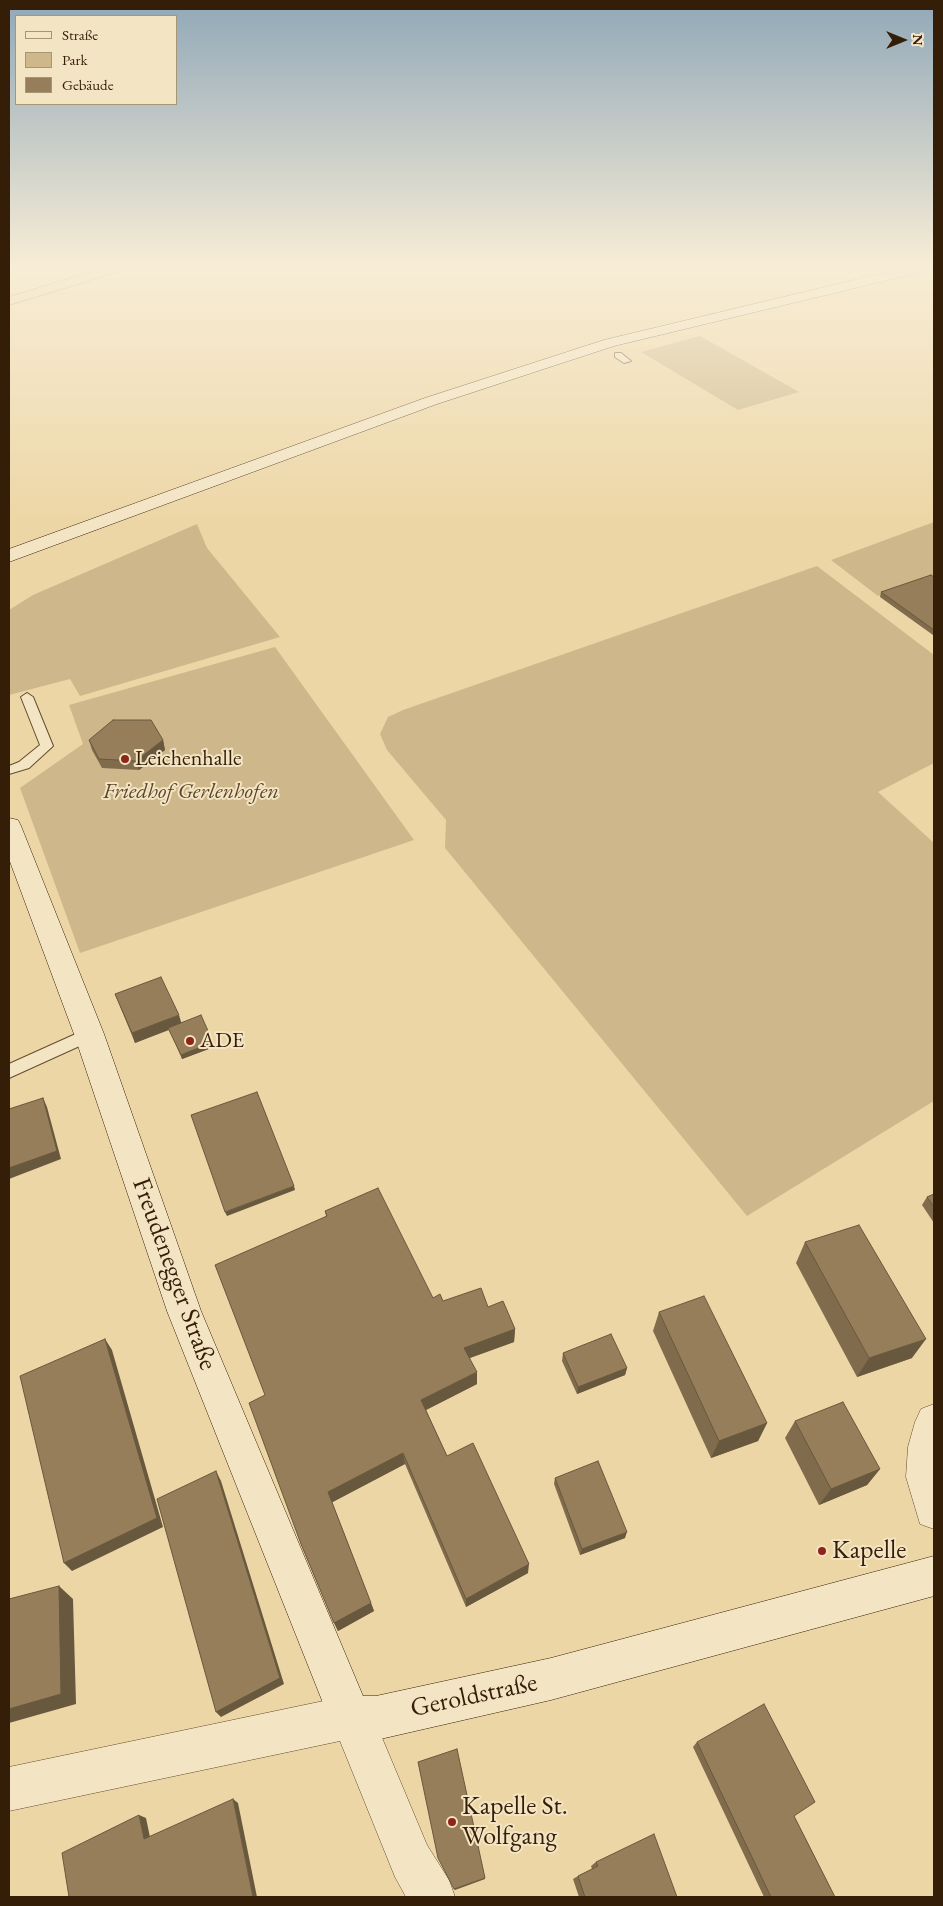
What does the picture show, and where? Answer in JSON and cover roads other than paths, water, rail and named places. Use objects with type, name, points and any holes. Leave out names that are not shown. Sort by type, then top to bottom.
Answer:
[{"type":"main road","points":[[9,556],[430,401],[582,352]]},
{"type":"main road","name":"Freudenegger Straße","points":[[9,826],[89,1034],[184,1312],[346,1708],[352,1716],[411,1860],[432,1897]]},
{"type":"main road","points":[[934,1422],[927,1447],[926,1477],[934,1510]]},
{"type":"main road","name":"Geroldstraße","points":[[9,1789],[352,1716],[376,1718],[551,1679],[934,1576]]},
{"type":"lane","points":[[618,356],[627,361]]},
{"type":"lane","points":[[9,770],[24,765],[47,746],[27,696]]},
{"type":"lane","points":[[9,1071],[89,1034]]},
{"type":"place","name":"Leichenhalle","points":[[125,759]]},
{"type":"place","name":"ADE","points":[[190,1041]]},
{"type":"place","name":"Kapelle","points":[[822,1551]]},
{"type":"place","name":"Kapelle St. Wolfgang","points":[[452,1822]]},
{"type":"park label","name":"Friedhof Gerlenhofen","points":[[191,792]]}]
